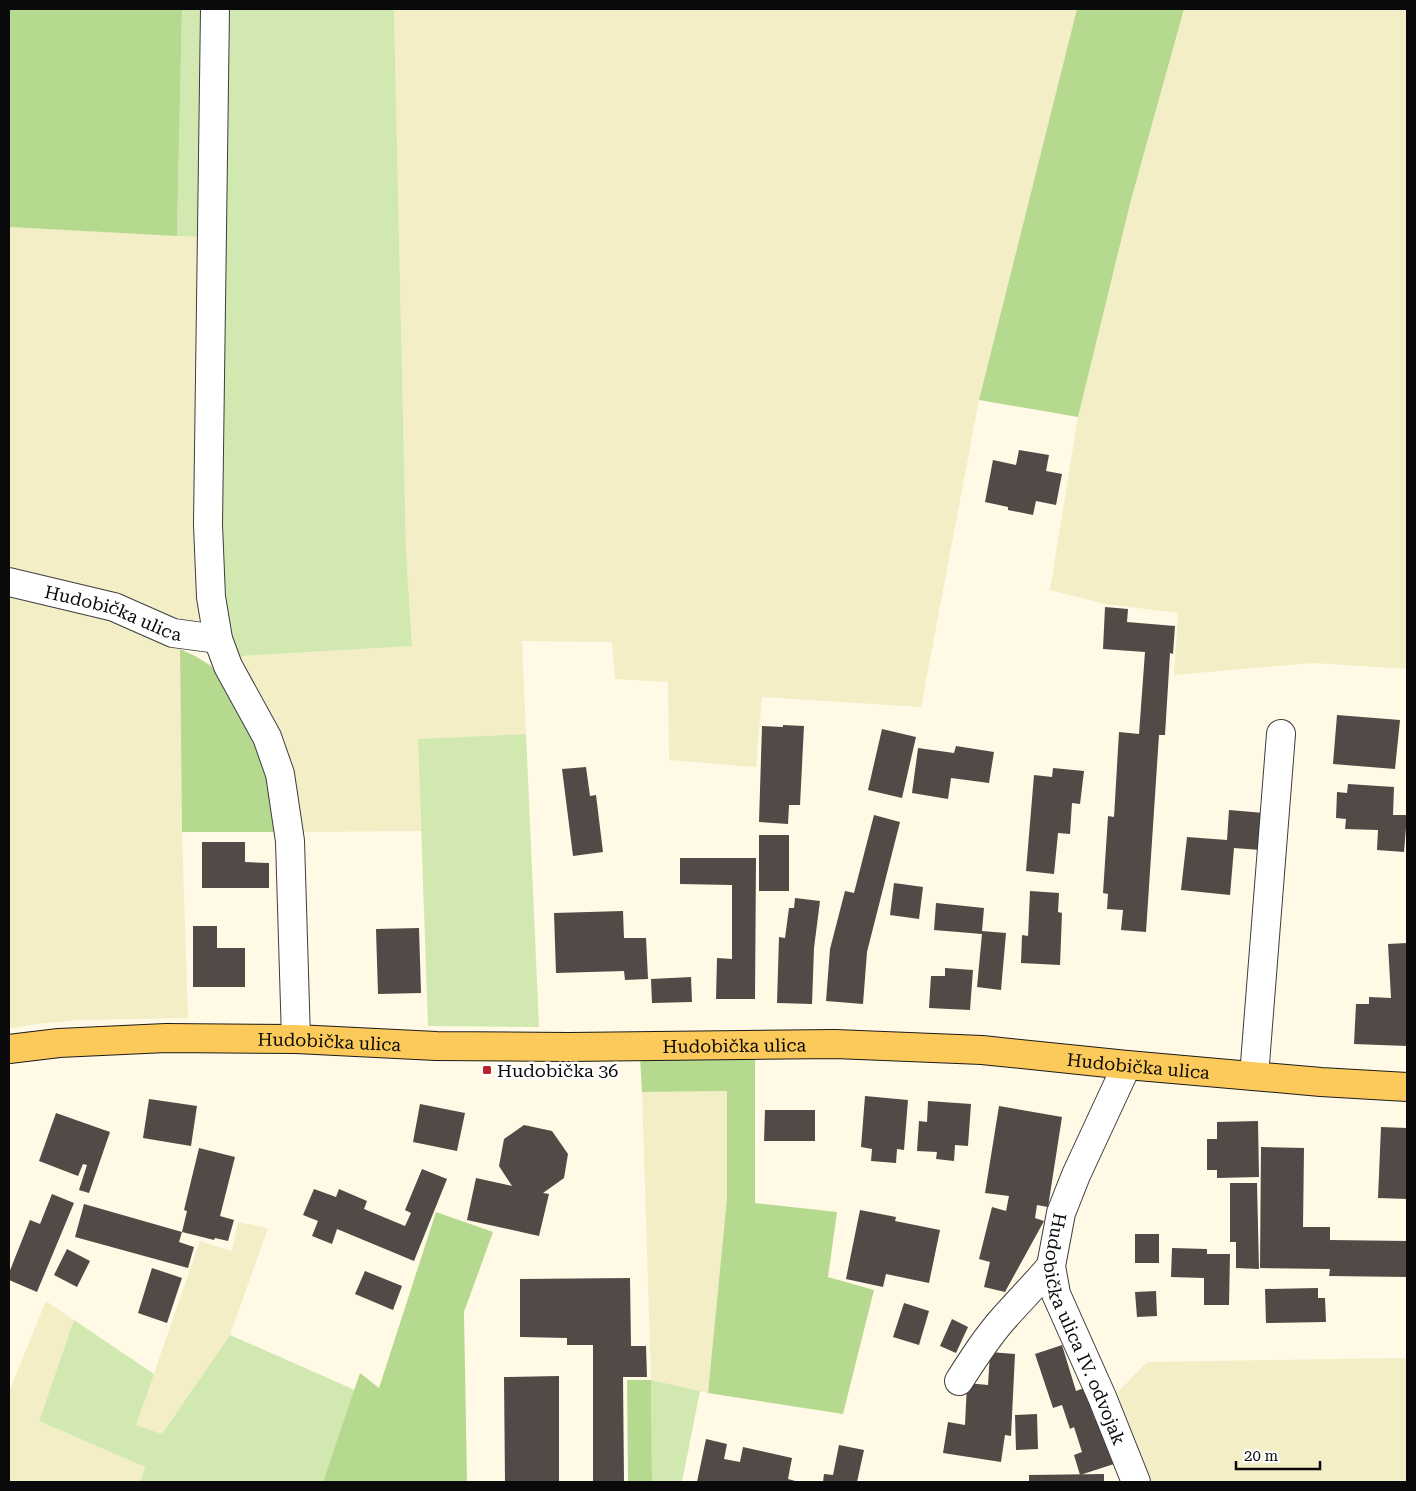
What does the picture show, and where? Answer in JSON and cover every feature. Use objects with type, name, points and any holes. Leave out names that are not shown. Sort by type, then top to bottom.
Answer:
[{"type":"main road","name":"Hudobička ulica","points":[[9,1049],[59,1043],[166,1038],[296,1039],[436,1046],[569,1047],[835,1044],[982,1050],[1127,1066],[1407,1087]]},
{"type":"street","points":[[215,9],[208,525],[211,597],[218,639],[228,666],[267,738],[280,774],[290,841],[296,1039]]},
{"type":"street","name":"Hudobička ulica","points":[[9,582],[114,607],[173,633],[218,639]]},
{"type":"street","points":[[1254,1076],[1282,734]]},
{"type":"street","name":"Hudobička ulica IV. odvojak","points":[[1127,1066],[1073,1182],[1062,1213],[1051,1266],[1056,1294],[1102,1397],[1136,1482]]},
{"type":"street","points":[[959,1381],[976,1354],[1003,1319],[1051,1266]]},
{"type":"shaded area","points":[[394,9],[1077,9],[979,400],[921,707],[762,697],[756,767],[669,760],[668,682],[615,679],[612,642],[522,641],[526,734],[418,739],[421,831],[303,832],[293,771],[268,708],[240,656],[412,646],[406,551]]},
{"type":"shaded area","points":[[1184,9],[1407,9],[1407,669],[1314,663],[1174,675],[1178,613],[1105,604],[1050,590],[1078,417],[1131,200]]},
{"type":"shaded area","points":[[9,227],[201,237],[203,613],[197,621],[183,624],[9,570]]},
{"type":"shaded area","points":[[9,594],[52,602],[146,631],[180,649],[182,832],[188,1018],[80,1020],[35,1024],[9,1029]]},
{"type":"shaded area","points":[[727,1091],[727,1198],[708,1393],[651,1380],[642,1092]]},
{"type":"shaded area","points":[[238,1222],[268,1228],[230,1335],[162,1434],[136,1425],[200,1241],[232,1251]]},
{"type":"shaded area","points":[[46,1301],[74,1320],[39,1421],[145,1467],[140,1482],[9,1482],[9,1392]]},
{"type":"shaded area","points":[[1407,1358],[1407,1482],[1149,1482],[1117,1393],[1147,1362]]},
{"type":"green space","points":[[9,9],[182,9],[177,236],[9,227]]},
{"type":"green space","points":[[182,9],[205,9],[201,237],[177,236]]},
{"type":"green space","points":[[225,9],[394,9],[406,551],[412,646],[240,656],[230,634],[215,525]]},
{"type":"green space","points":[[1077,9],[1184,9],[1131,200],[1078,417],[979,400]]},
{"type":"green space","points":[[1407,575],[1407,739],[1406,738]]},
{"type":"green space","points":[[180,649],[211,666],[221,679],[254,742],[269,780],[278,832],[182,832]]},
{"type":"green space","points":[[526,734],[539,1027],[428,1026],[418,739]]},
{"type":"green space","points":[[640,1056],[755,1058],[755,1203],[837,1212],[828,1277],[874,1290],[843,1414],[708,1393],[727,1198],[727,1091],[642,1092]]},
{"type":"green space","points":[[436,1212],[493,1232],[464,1312],[467,1482],[323,1482],[360,1373],[379,1388]]},
{"type":"green space","points":[[74,1320],[154,1374],[136,1425],[162,1434],[230,1335],[355,1390],[323,1482],[140,1482],[145,1467],[39,1421]]},
{"type":"green space","points":[[627,1380],[651,1380],[652,1482],[628,1482]]},
{"type":"green space","points":[[651,1380],[700,1391],[682,1482],[652,1482]]},
{"type":"building","points":[[1019,450],[1049,455],[1046,471],[1062,474],[1056,505],[1036,501],[1033,515],[1008,510],[1008,507],[985,502],[993,460],[1016,465]]},
{"type":"building","points":[[1105,607],[1128,609],[1127,622],[1175,626],[1173,654],[1170,653],[1165,735],[1159,735],[1146,932],[1121,930],[1123,910],[1107,909],[1108,894],[1103,893],[1108,816],[1114,817],[1119,732],[1139,734],[1145,652],[1103,649]]},
{"type":"building","points":[[1337,715],[1400,720],[1395,769],[1333,764]]},
{"type":"building","points":[[783,725],[804,726],[800,805],[789,805],[788,824],[759,822],[762,726],[783,727]]},
{"type":"building","points":[[882,729],[916,737],[902,798],[868,790]]},
{"type":"building","points":[[956,746],[994,752],[989,783],[951,778],[948,799],[912,793],[918,748],[954,753]]},
{"type":"building","points":[[586,767],[590,796],[596,795],[603,852],[573,856],[562,769]]},
{"type":"building","points":[[1053,768],[1084,771],[1080,804],[1072,803],[1070,834],[1058,833],[1054,874],[1026,871],[1034,775],[1052,777]]},
{"type":"building","points":[[1348,784],[1394,787],[1393,815],[1407,815],[1404,852],[1377,850],[1378,830],[1345,829],[1346,819],[1336,818],[1337,792],[1347,793]]},
{"type":"building","points":[[1229,810],[1264,813],[1261,850],[1234,848],[1230,895],[1181,890],[1187,837],[1227,840]]},
{"type":"building","points":[[874,815],[900,822],[867,952],[863,1004],[826,1001],[830,949],[845,891],[854,893]]},
{"type":"building","points":[[759,835],[789,835],[789,891],[759,891]]},
{"type":"building","points":[[202,842],[245,842],[245,862],[269,863],[269,888],[202,888]]},
{"type":"building","points":[[680,858],[756,858],[755,999],[716,999],[717,958],[732,959],[732,885],[680,884]]},
{"type":"building","points":[[894,883],[923,887],[919,919],[890,915]]},
{"type":"building","points":[[1030,891],[1059,893],[1058,912],[1062,913],[1060,965],[1021,963],[1022,935],[1028,936]]},
{"type":"building","points":[[795,898],[820,901],[814,948],[812,1004],[777,1003],[779,937],[785,938],[789,908],[794,908]]},
{"type":"building","points":[[936,903],[984,908],[982,931],[1006,933],[1001,990],[977,987],[982,934],[934,930]]},
{"type":"building","points":[[623,911],[624,938],[646,938],[648,979],[625,980],[624,971],[556,973],[554,913]]},
{"type":"building","points":[[193,926],[217,926],[217,948],[245,948],[245,987],[193,987]]},
{"type":"building","points":[[419,928],[421,993],[378,994],[376,929]]},
{"type":"building","points":[[1407,943],[1407,1046],[1354,1044],[1356,1004],[1369,1004],[1369,997],[1391,998],[1388,944]]},
{"type":"building","points":[[945,968],[973,970],[970,1010],[929,1008],[931,976],[945,976]]},
{"type":"building","points":[[691,977],[692,1002],[652,1003],[651,979]]},
{"type":"building","points":[[865,1096],[908,1100],[904,1150],[897,1149],[896,1163],[871,1161],[872,1149],[861,1147]]},
{"type":"building","points":[[149,1099],[197,1106],[191,1146],[143,1138]]},
{"type":"building","points":[[928,1101],[971,1104],[968,1146],[955,1145],[954,1161],[936,1159],[937,1152],[917,1151],[919,1121],[927,1122]]},
{"type":"building","points":[[420,1104],[465,1113],[457,1151],[413,1142]]},
{"type":"building","points":[[999,1106],[1062,1117],[1048,1207],[1037,1205],[1035,1218],[1044,1221],[1005,1292],[984,1287],[990,1262],[979,1259],[992,1207],[1006,1211],[1009,1196],[985,1193]]},
{"type":"building","points":[[765,1110],[815,1110],[815,1141],[764,1141]]},
{"type":"building","points":[[56,1113],[110,1132],[89,1193],[79,1190],[87,1165],[83,1164],[78,1176],[39,1161]]},
{"type":"building","points":[[1258,1121],[1259,1177],[1217,1178],[1217,1170],[1207,1170],[1207,1139],[1217,1139],[1217,1122]]},
{"type":"building","points":[[524,1125],[552,1131],[568,1154],[564,1178],[543,1193],[549,1194],[539,1236],[467,1220],[476,1178],[512,1186],[499,1166],[504,1139]]},
{"type":"building","points":[[1381,1127],[1407,1128],[1407,1199],[1378,1198]]},
{"type":"building","points":[[1261,1147],[1304,1148],[1303,1227],[1330,1227],[1330,1240],[1407,1241],[1407,1277],[1329,1276],[1330,1269],[1260,1268]]},
{"type":"building","points":[[199,1148],[235,1157],[220,1216],[234,1220],[228,1241],[215,1238],[214,1240],[182,1232],[187,1211],[184,1210]]},
{"type":"building","points":[[422,1169],[447,1179],[414,1261],[337,1229],[332,1244],[312,1236],[318,1221],[303,1215],[314,1189],[336,1197],[339,1189],[367,1201],[364,1209],[405,1226],[411,1213],[405,1210]]},
{"type":"building","points":[[1230,1183],[1257,1183],[1259,1269],[1236,1268],[1236,1242],[1230,1242]]},
{"type":"building","points":[[52,1194],[74,1203],[37,1292],[9,1280],[9,1273],[30,1220],[40,1224]]},
{"type":"building","points":[[84,1204],[182,1232],[179,1242],[194,1247],[188,1268],[75,1237]]},
{"type":"building","points":[[860,1210],[896,1217],[895,1221],[940,1230],[929,1283],[886,1274],[883,1287],[846,1279]]},
{"type":"building","points":[[1135,1234],[1159,1234],[1159,1263],[1135,1263]]},
{"type":"building","points":[[1172,1248],[1207,1249],[1207,1254],[1230,1254],[1229,1305],[1204,1305],[1204,1278],[1171,1277]]},
{"type":"building","points":[[67,1249],[90,1261],[77,1287],[54,1275]]},
{"type":"building","points":[[152,1268],[182,1278],[167,1323],[138,1313]]},
{"type":"building","points":[[365,1271],[402,1286],[393,1310],[355,1294]]},
{"type":"building","points":[[630,1278],[631,1346],[646,1346],[647,1377],[623,1377],[624,1482],[593,1482],[593,1345],[567,1345],[567,1338],[520,1337],[520,1279]]},
{"type":"building","points":[[1318,1288],[1318,1298],[1325,1298],[1326,1322],[1266,1323],[1265,1289]]},
{"type":"building","points":[[1156,1291],[1157,1316],[1137,1317],[1135,1292]]},
{"type":"building","points":[[904,1303],[929,1311],[919,1345],[893,1337]]},
{"type":"building","points":[[952,1319],[968,1327],[956,1353],[940,1346]]},
{"type":"building","points":[[1062,1345],[1076,1391],[1084,1388],[1095,1420],[1099,1419],[1114,1464],[1080,1475],[1074,1455],[1082,1452],[1074,1427],[1070,1429],[1062,1405],[1053,1408],[1035,1354]]},
{"type":"building","points":[[990,1352],[1015,1354],[1011,1436],[1005,1435],[1001,1462],[943,1453],[948,1422],[965,1425],[967,1383],[988,1385]]},
{"type":"building","points":[[559,1376],[559,1482],[505,1482],[504,1377]]},
{"type":"building","points":[[1037,1414],[1038,1449],[1016,1450],[1015,1415]]},
{"type":"building","points":[[706,1439],[727,1444],[724,1459],[740,1462],[743,1447],[792,1458],[788,1479],[799,1482],[697,1482]]},
{"type":"building","points":[[839,1445],[864,1450],[857,1482],[823,1482],[824,1474],[833,1475]]},
{"type":"building","points":[[1104,1474],[1104,1482],[1029,1482],[1029,1475]]},
{"type":"place","name":"Hudobička 36","points":[[487,1070]]}]
